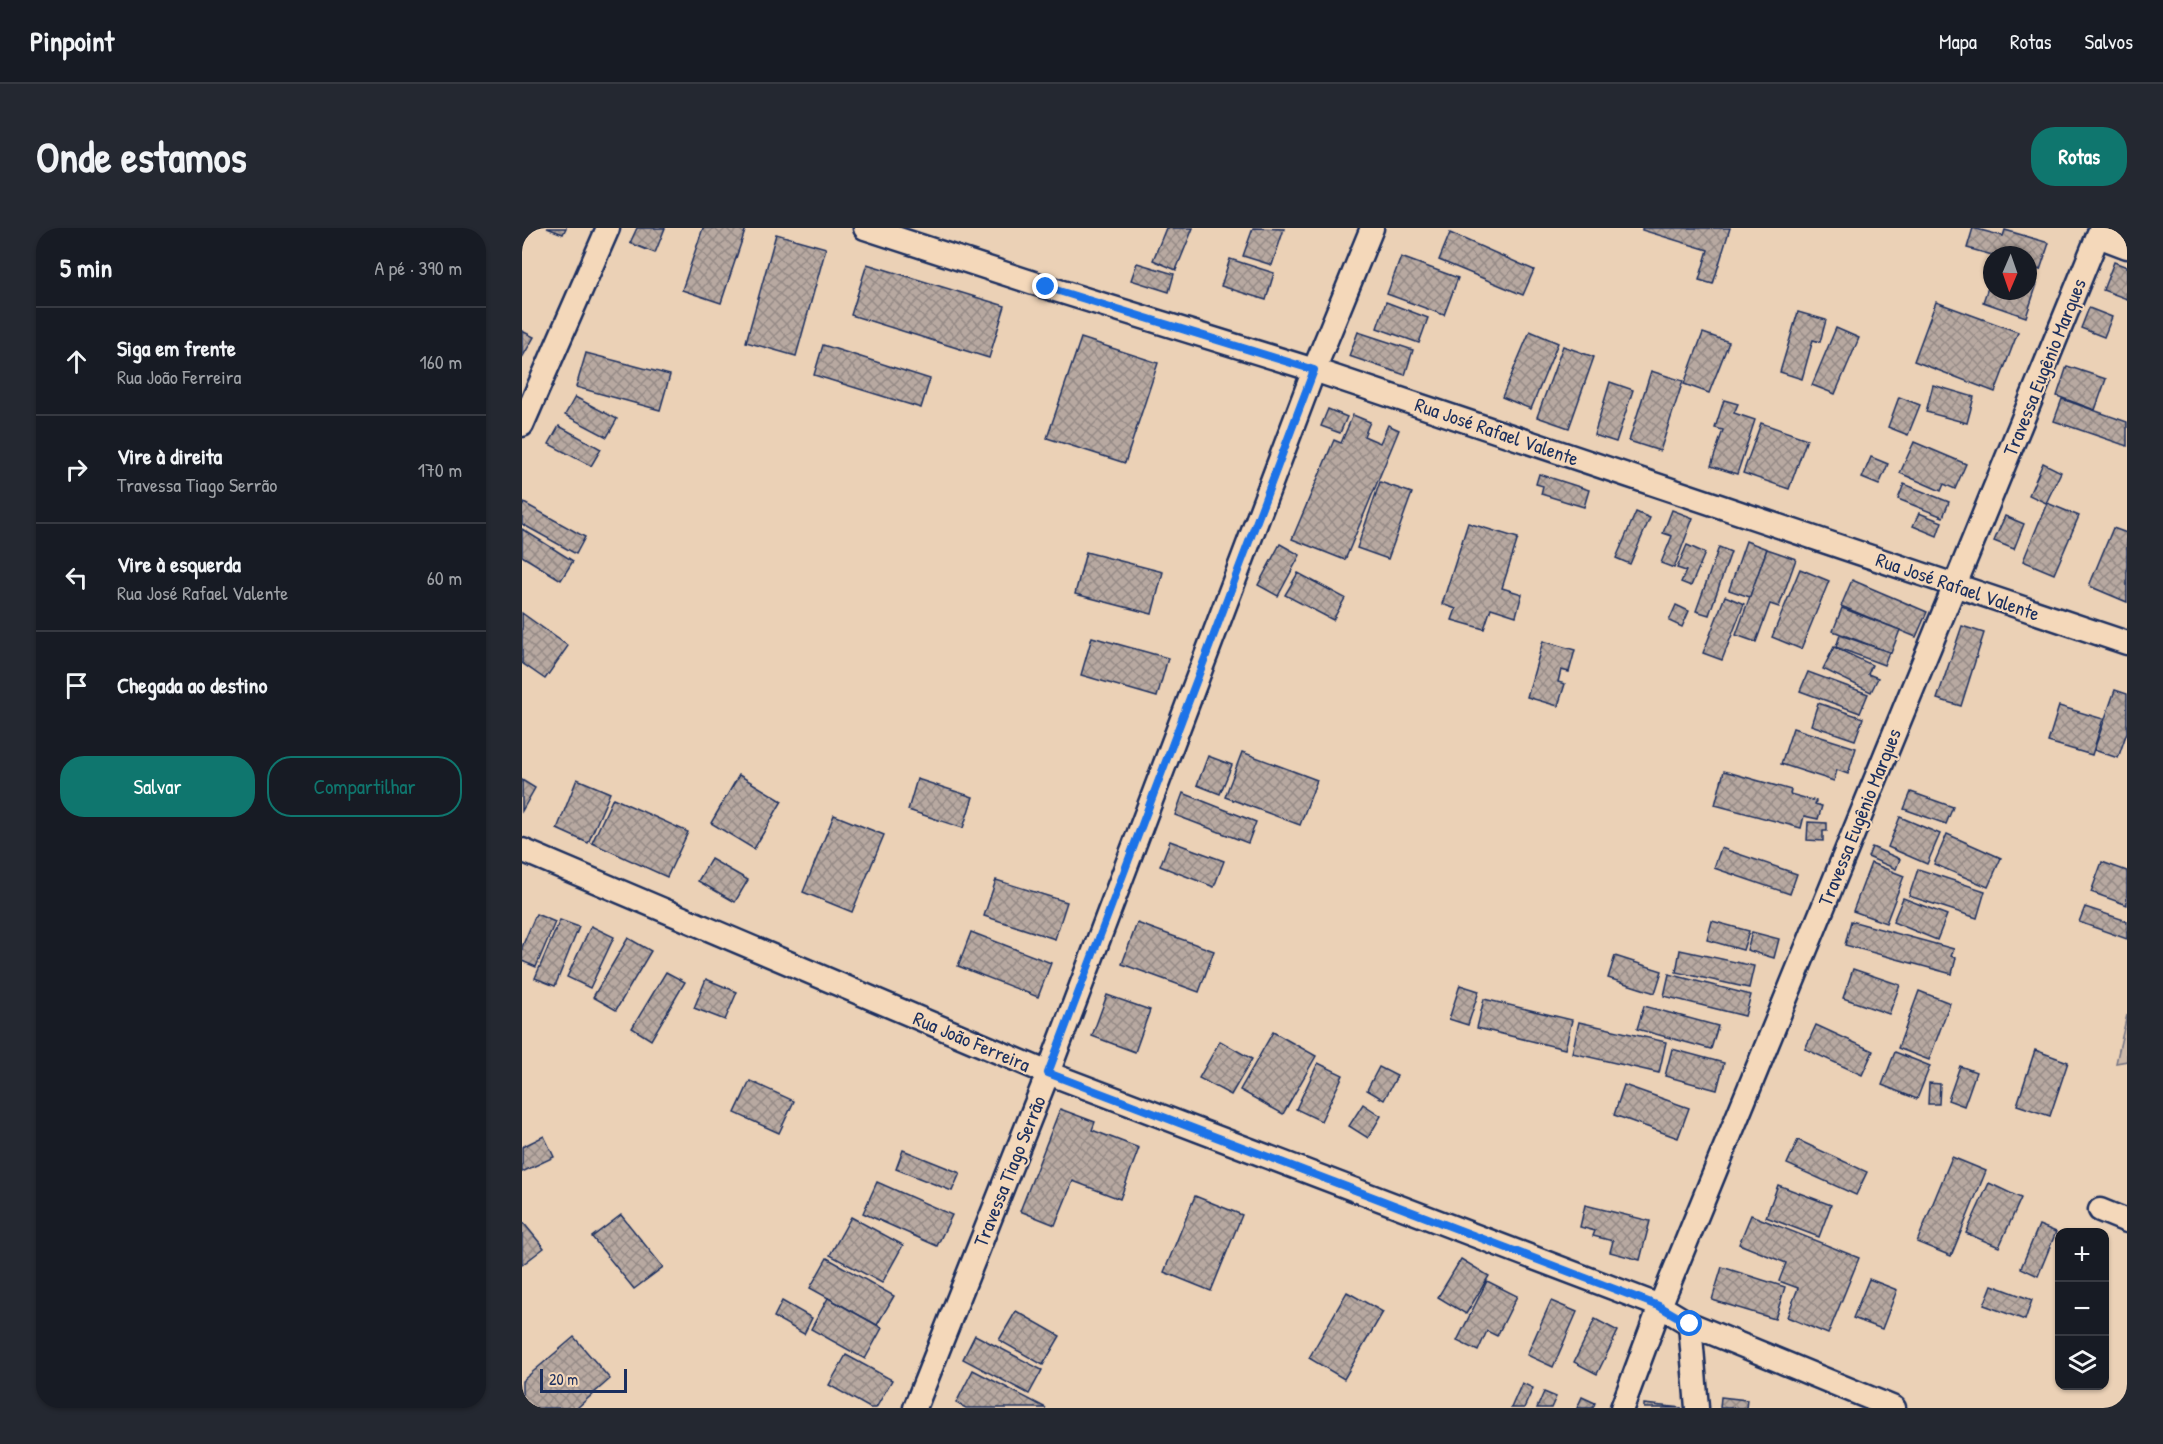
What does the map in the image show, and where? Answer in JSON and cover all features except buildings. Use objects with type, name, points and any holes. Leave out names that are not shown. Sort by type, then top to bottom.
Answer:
[{"type":"street","points":[[522,424],[608,228]]},
{"type":"street","name":"Rua José Rafael Valente","points":[[865,228],[1314,370],[2127,643]]},
{"type":"street","name":"Travessa Tiago Serrão","points":[[915,1408],[1048,1073],[1314,370],[1372,228]]},
{"type":"street","points":[[2100,232],[2127,247]]},
{"type":"street","name":"Travessa Eugênio Marques","points":[[1622,1408],[1659,1306],[2100,232]]},
{"type":"street","name":"Rua João Ferreira","points":[[522,850],[1048,1073],[1659,1306],[1690,1324],[1894,1408]]},
{"type":"street","points":[[2100,1210],[2127,1221]]},
{"type":"street","points":[[1690,1324],[1697,1408]]},
{"type":"green space","points":[[2127,1015],[2127,1061],[2116,1063]]},
{"type":"route","points":[[1046,287],[1314,370],[1048,1073],[1659,1306],[1690,1324]]}]
